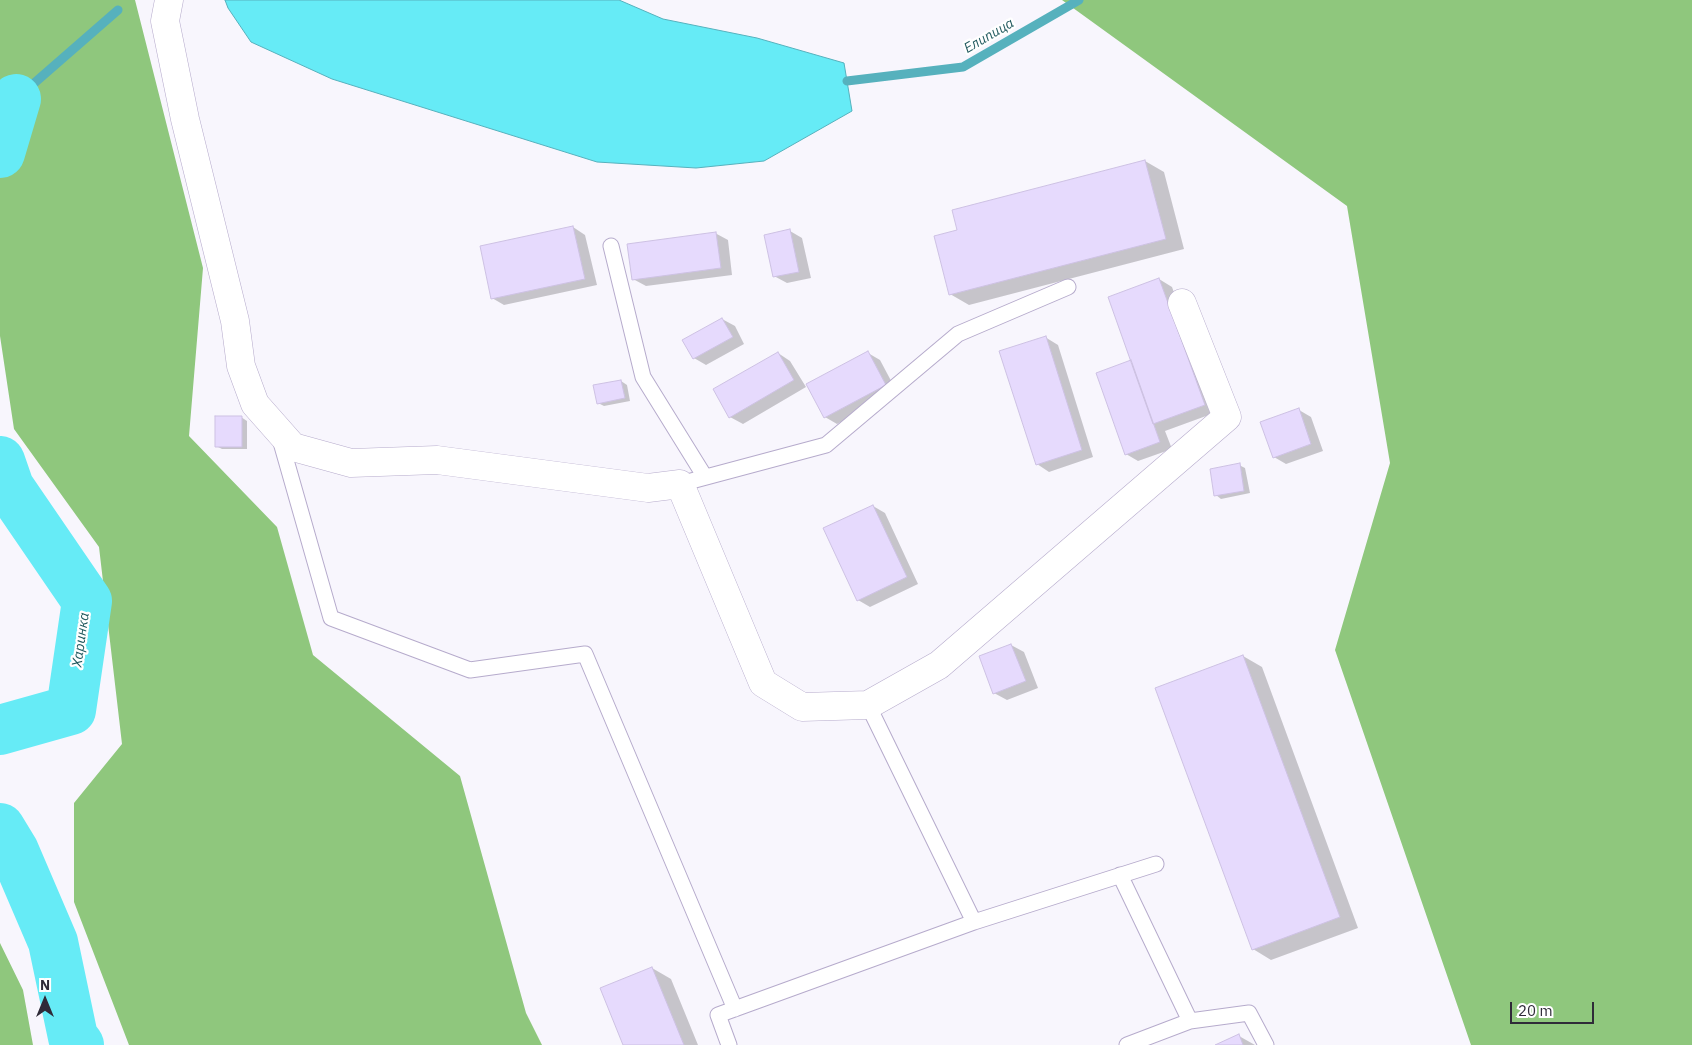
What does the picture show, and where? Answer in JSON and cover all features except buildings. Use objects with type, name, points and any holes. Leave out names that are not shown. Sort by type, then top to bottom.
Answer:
[{"type":"street","points":[[169,0],[165,21],[185,119],[235,321],[240,366],[255,404],[278,430],[293,446],[351,463],[437,460],[648,488],[693,480],[763,683],[802,707],[868,705],[938,665],[1227,417],[1182,303]]},
{"type":"lane","points":[[611,246],[643,377],[693,480],[826,445],[958,334],[1068,287]]},
{"type":"lane","points":[[278,430],[331,618],[470,670],[584,654],[735,1009]]},
{"type":"lane","points":[[868,705],[974,922]]},
{"type":"lane","points":[[729,1045],[718,1015],[974,922],[1156,864]]},
{"type":"lane","points":[[1120,875],[1190,1021]]},
{"type":"lane","points":[[1127,1045],[1190,1021],[1249,1013],[1266,1045]]},
{"type":"green space","points":[[0,0],[135,0],[203,268],[189,436],[277,527],[313,655],[460,776],[526,1013],[542,1045],[129,1045],[74,902],[74,803],[122,744],[99,547],[14,429],[0,336]]},
{"type":"green space","points":[[1062,0],[1692,0],[1692,1045],[1471,1045],[1335,650],[1390,463],[1347,206]]},
{"type":"green space","points":[[0,943],[23,990],[33,1045],[0,1045]]},
{"type":"water","points":[[225,0],[619,0],[663,19],[757,38],[844,63],[852,111],[764,161],[696,168],[597,162],[332,79],[251,42],[228,8]]},
{"type":"waterway","name":"Елипица","points":[[847,81],[963,67],[1079,0]]},
{"type":"waterway","points":[[0,85],[16,99],[118,10]]},
{"type":"waterway","name":"Харинка","points":[[0,153],[16,99]]},
{"type":"waterway","name":"Харинка","points":[[0,461],[9,487],[87,601],[71,710],[0,730]]},
{"type":"waterway","name":"Харинка","points":[[0,828],[14,851],[53,942],[73,1037],[79,1045]]}]
